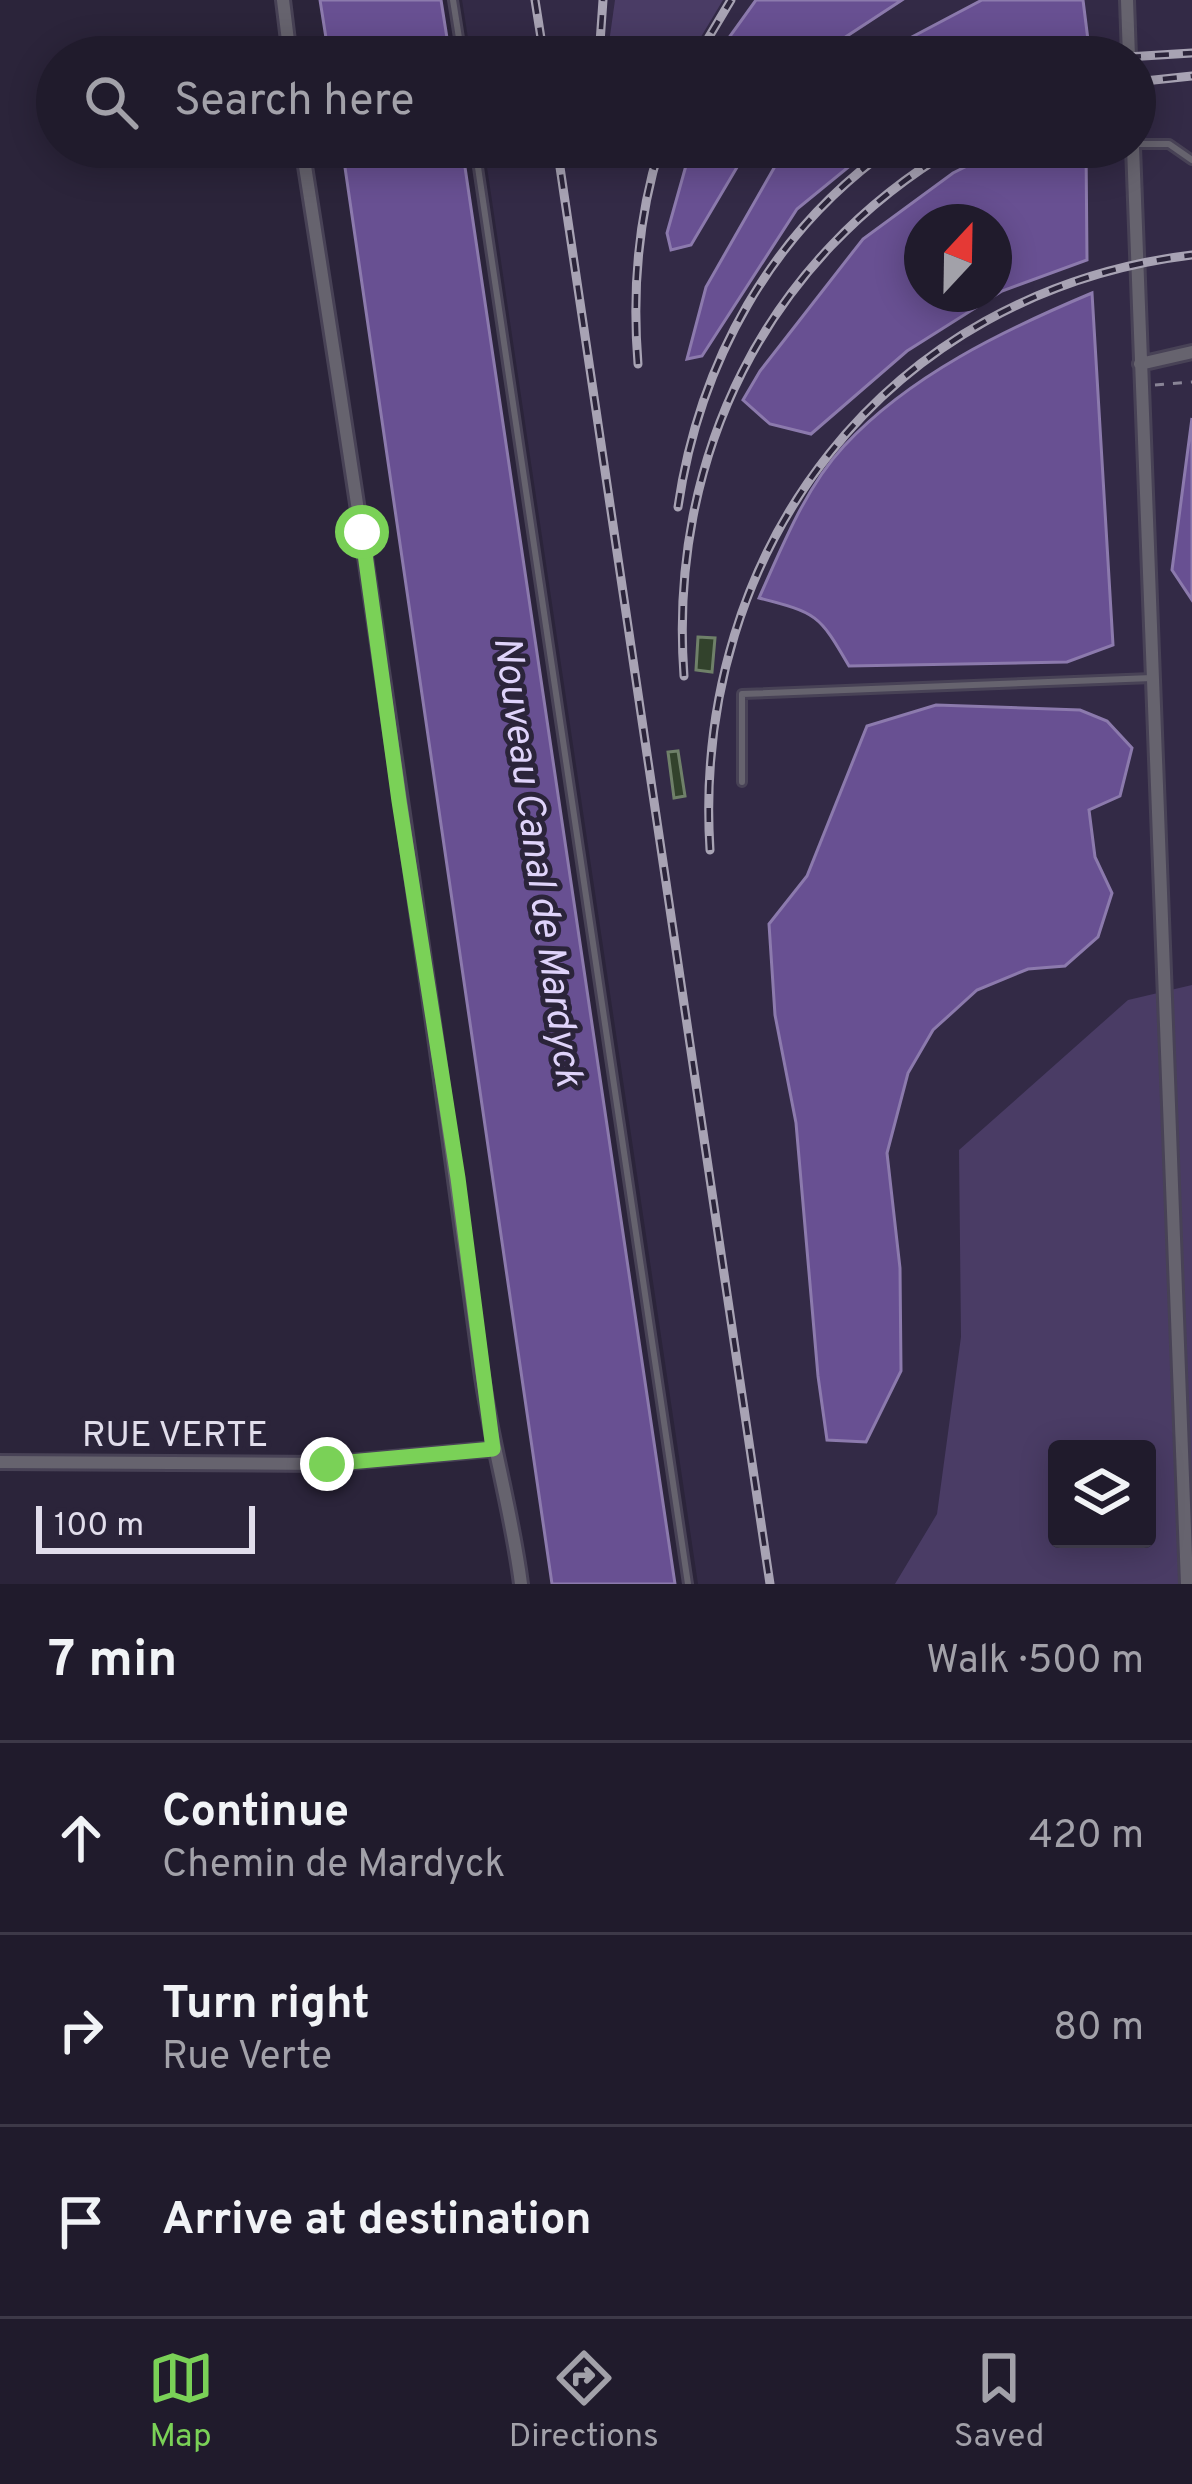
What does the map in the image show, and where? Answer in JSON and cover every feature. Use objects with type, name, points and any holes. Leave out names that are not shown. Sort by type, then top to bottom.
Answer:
[{"type":"street","points":[[283,0],[287,36]]},
{"type":"street","points":[[1127,0],[1128,36]]},
{"type":"street","points":[[306,168],[341,378],[493,1449],[521,1584]]},
{"type":"street","points":[[1135,168],[1186,1584]]},
{"type":"street","points":[[1140,364],[1192,352]]},
{"type":"street","name":"RUE VERTE","points":[[0,1462],[327,1464],[493,1449]]},
{"type":"lane","points":[[453,0],[459,36]]},
{"type":"lane","points":[[1156,145],[1169,144],[1192,160]]},
{"type":"lane","points":[[478,168],[688,1584]]},
{"type":"lane","points":[[742,782],[742,694],[1152,679]]},
{"type":"path","points":[[1141,386],[1192,382]]},
{"type":"shaded area","points":[[462,0],[1192,0],[1192,1584],[698,1584],[487,168],[1156,168],[1156,36],[468,36]]},
{"type":"shaded area","points":[[615,0],[723,0],[702,36],[610,36]]},
{"type":"shaded area","points":[[1192,985],[1192,1584],[895,1584],[937,1514],[961,1337],[959,1150],[1128,1000]]},
{"type":"water","points":[[320,0],[441,0],[447,36],[326,36]]},
{"type":"water","points":[[756,0],[902,0],[847,36],[730,36]]},
{"type":"water","points":[[982,0],[1083,0],[1088,36],[914,36]]},
{"type":"water","name":"Nouveau Canal de Mardyck","points":[[345,168],[465,168],[675,1584],[552,1584]]},
{"type":"water","points":[[685,168],[737,168],[691,245],[671,250],[667,233]]},
{"type":"water","points":[[774,168],[847,168],[797,209],[702,356],[687,359],[706,287]]},
{"type":"water","points":[[963,168],[1086,168],[1087,260],[1012,287],[1012,204],[911,204]]},
{"type":"water","points":[[904,209],[904,312],[969,312],[907,351],[811,434],[770,424],[743,400],[760,371],[863,239]]},
{"type":"water","points":[[1092,293],[1113,645],[1067,662],[849,666],[814,618],[759,598],[818,480],[870,421],[960,357]]},
{"type":"water","points":[[1192,418],[1192,600],[1172,570]]},
{"type":"water","points":[[936,705],[1080,710],[1107,721],[1132,748],[1120,796],[1089,810],[1095,857],[1112,893],[1098,937],[1065,966],[1028,969],[977,990],[933,1030],[908,1073],[887,1153],[900,1268],[901,1371],[866,1442],[827,1440],[796,1123],[775,1015],[769,924],[807,876],[867,726]]},
{"type":"building","points":[[698,637],[715,638],[712,672],[696,670]]},
{"type":"building","points":[[678,751],[685,796],[674,798],[668,752]]},
{"type":"railway","points":[[535,0],[541,36]]},
{"type":"railway","points":[[600,36],[603,0]]},
{"type":"railway","points":[[710,36],[731,0]]},
{"type":"railway","points":[[1156,55],[1192,53]]},
{"type":"railway","points":[[1156,80],[1192,76]]},
{"type":"railway","points":[[560,168],[770,1584]]},
{"type":"railway","points":[[638,364],[638,254],[654,168]]},
{"type":"railway","points":[[678,507],[703,402],[748,305],[810,219],[865,168]]},
{"type":"railway","points":[[684,676],[683,595],[693,517],[713,442],[742,372],[782,306],[831,246],[889,193],[925,168]]},
{"type":"railway","points":[[710,850],[713,740],[734,635],[774,539],[830,454],[900,380],[985,321],[1083,279],[1192,255]]},
{"type":"route","points":[[327,1464],[493,1449],[458,1178],[362,532]]}]
